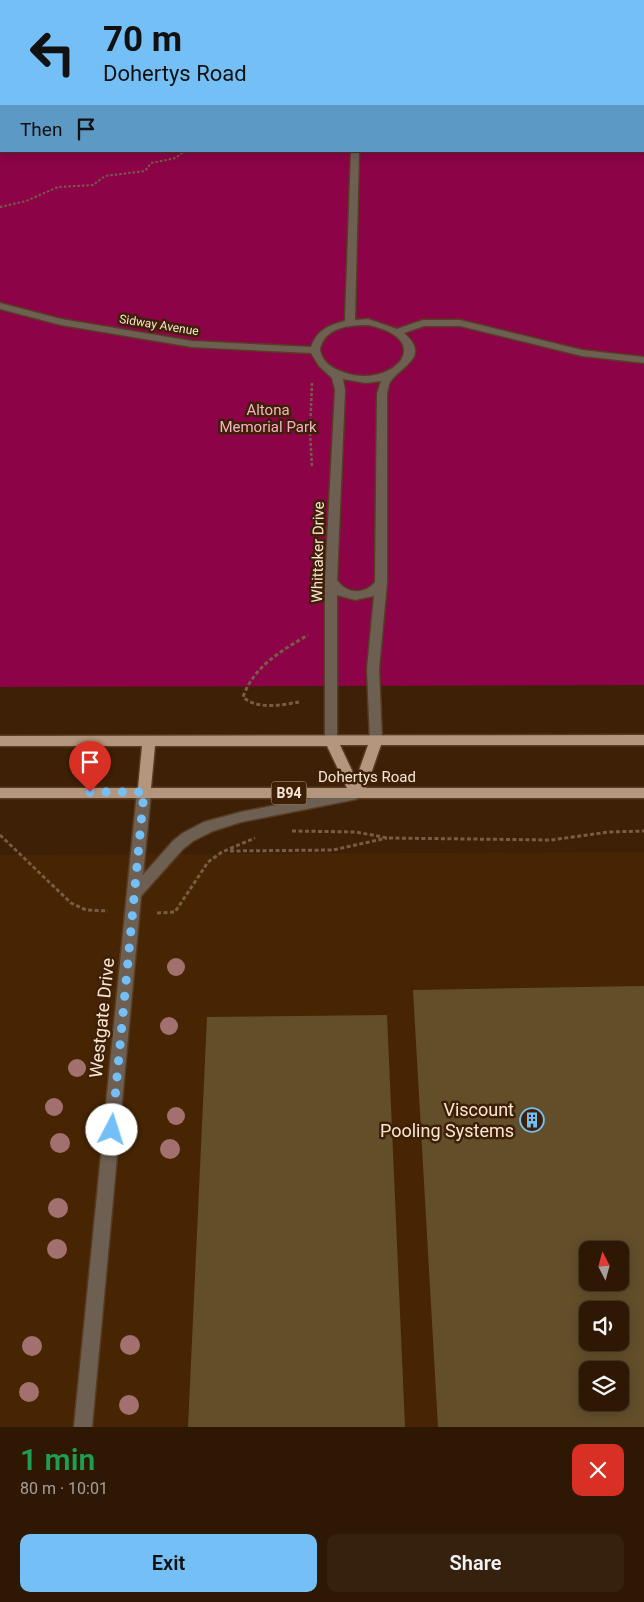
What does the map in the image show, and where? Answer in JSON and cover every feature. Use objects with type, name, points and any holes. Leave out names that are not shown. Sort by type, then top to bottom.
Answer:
[{"type":"main road","points":[[0,740],[644,740]]},
{"type":"main road","points":[[144,792],[148,741]]},
{"type":"main road","points":[[331,741],[356,794]]},
{"type":"main road","points":[[356,794],[376,741]]},
{"type":"main road","name":"Dohertys Road","points":[[0,793],[644,793]]},
{"type":"street","points":[[350,323],[355,152]]},
{"type":"street","name":"Sidway Avenue","points":[[0,306],[61,322],[192,344],[316,350]]},
{"type":"street","points":[[376,741],[373,669],[381,582],[382,394],[384,383],[406,362],[409,350],[405,339],[396,332],[378,324],[350,323],[325,333],[318,341],[316,350],[321,363],[342,376],[361,379],[379,377],[395,371]]},
{"type":"street","points":[[396,332],[423,323],[460,323],[589,354],[644,360]]},
{"type":"street","name":"Whittaker Drive","points":[[328,369],[337,377],[340,390],[331,580],[331,741]]},
{"type":"street","points":[[331,580],[340,592],[356,596],[372,592],[381,582]]},
{"type":"street","name":"Westgate Drive","points":[[83,1427],[144,792]]},
{"type":"street","points":[[135,893],[178,845],[209,826],[241,816],[356,794]]},
{"type":"path","points":[[0,207],[26,201],[58,187],[93,185],[105,176],[145,171],[151,163],[176,158],[183,152]]},
{"type":"path","points":[[309,377],[314,390],[310,423],[312,470]]},
{"type":"path","points":[[299,702],[255,704],[246,702],[243,697],[251,681],[265,664],[310,633]]},
{"type":"path","points":[[284,831],[356,832],[388,838],[551,840],[616,832],[644,831]]},
{"type":"path","points":[[257,837],[222,852],[232,850],[315,852],[388,838]]},
{"type":"shaded area","points":[[644,852],[644,1427],[0,1427],[0,855]]},
{"type":"green space","name":"Altona Memorial Park","points":[[0,152],[644,152],[644,685],[0,687]]},
{"type":"building","name":"Viscount Pooling Systems","points":[[644,986],[644,1427],[438,1427],[413,990]]},
{"type":"building","points":[[387,1015],[405,1427],[188,1427],[207,1017]]},
{"type":"place","name":"Viscount Pooling Systems","points":[[532,1120]]},
{"type":"route","points":[[90,792],[144,792],[112,1130]]}]
